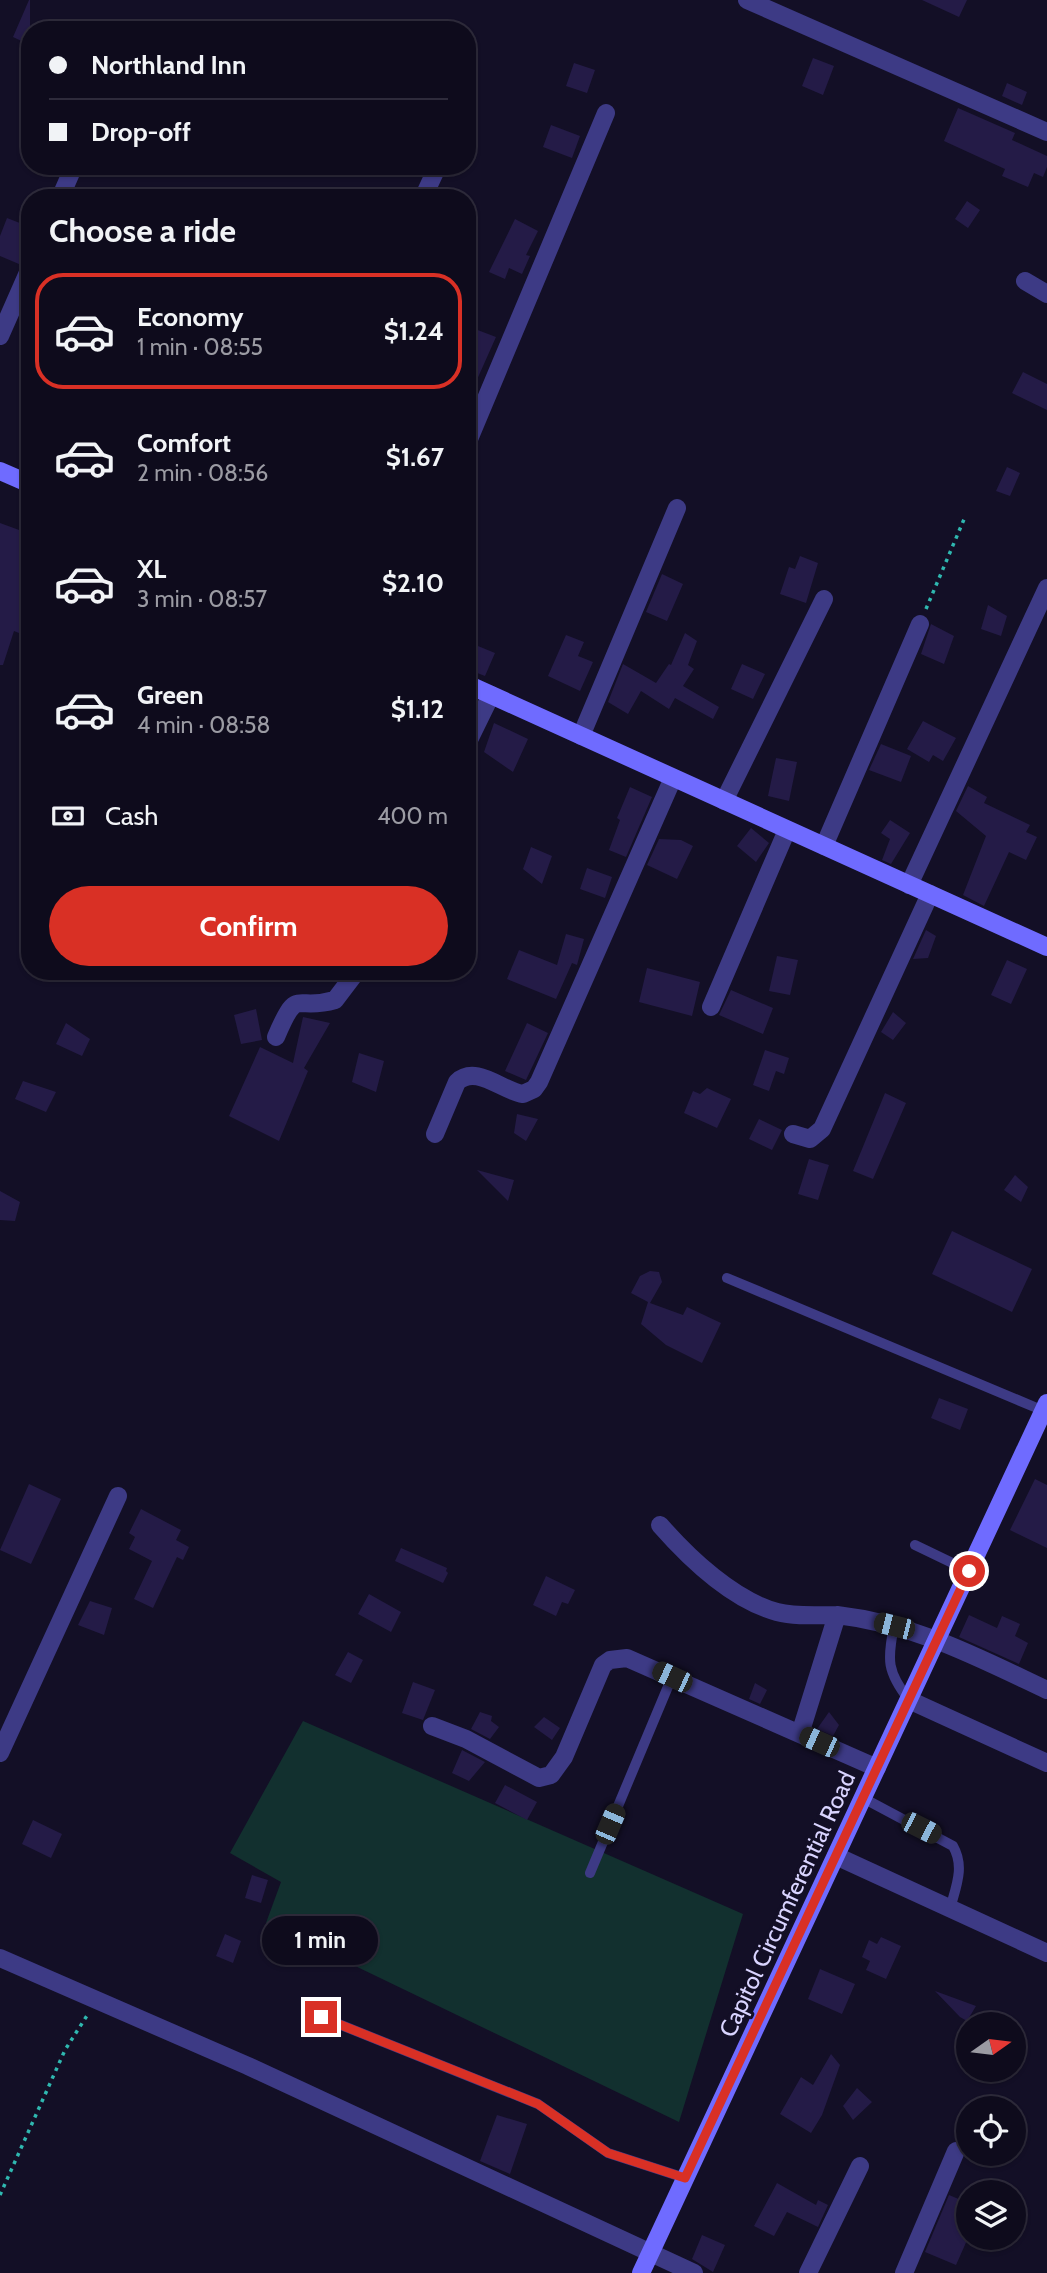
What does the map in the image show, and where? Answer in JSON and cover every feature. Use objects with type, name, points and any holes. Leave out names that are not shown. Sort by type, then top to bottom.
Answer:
[{"type":"main road","points":[[0,471],[21,480]]},
{"type":"main road","points":[[476,688],[1047,947]]},
{"type":"main road","name":"Capitol Circumferential Road","points":[[641,2273],[1046,1409]]},
{"type":"street","points":[[747,0],[1047,132]]},
{"type":"street","points":[[476,423],[606,113]]},
{"type":"street","points":[[1026,281],[1047,294]]},
{"type":"street","points":[[0,336],[21,288]]},
{"type":"street","points":[[581,736],[677,508]]},
{"type":"street","points":[[909,885],[1047,588]]},
{"type":"street","points":[[724,801],[824,599]]},
{"type":"street","points":[[824,846],[919,624]]},
{"type":"street","points":[[476,726],[491,695]]},
{"type":"street","points":[[435,1134],[457,1082],[462,1077],[475,1075],[523,1094],[534,1089],[539,1082],[673,778]]},
{"type":"street","points":[[710,1007],[787,830]]},
{"type":"street","points":[[793,1134],[810,1139],[822,1129],[930,894]]},
{"type":"street","points":[[276,1037],[287,1010],[294,1004],[334,1000],[351,980]]},
{"type":"street","points":[[0,1753],[118,1496]]},
{"type":"street","points":[[660,1525],[685,1553],[713,1577],[776,1612],[801,1616],[837,1615],[937,1638],[1047,1690]]},
{"type":"street","points":[[800,1734],[837,1615]]},
{"type":"street","points":[[432,1726],[466,1739],[532,1774],[544,1777],[551,1775],[564,1757],[603,1665],[610,1660],[627,1658],[877,1768]]},
{"type":"street","points":[[909,1700],[1047,1763]]},
{"type":"street","points":[[836,1856],[1047,1953]]},
{"type":"street","points":[[0,1958],[260,2072],[694,2273]]},
{"type":"street","points":[[904,2273],[956,2151]]},
{"type":"street","points":[[808,2273],[860,2166]]},
{"type":"lane","points":[[727,1278],[1046,1409]]},
{"type":"lane","points":[[915,1545],[969,1571]]},
{"type":"lane","points":[[894,1626],[889,1663],[894,1681],[909,1700]]},
{"type":"lane","points":[[590,1873],[672,1677]]},
{"type":"lane","points":[[863,1798],[953,1846],[959,1857],[960,1871],[950,1909]]},
{"type":"lane","points":[[321,2017],[538,2104],[608,2153],[685,2178]]},
{"type":"path","points":[[919,624],[965,517]]},
{"type":"path","points":[[0,2194],[65,2050],[97,2000]]},
{"type":"green space","points":[[303,1721],[743,1914],[679,2122],[266,1923],[281,1882],[230,1853]]},
{"type":"building","points":[[30,0],[30,21],[21,21],[21,41],[13,37]]},
{"type":"building","points":[[922,0],[967,0],[959,17]]},
{"type":"building","points":[[813,58],[834,66],[823,95],[802,86]]},
{"type":"building","points":[[574,63],[595,70],[587,93],[566,86]]},
{"type":"building","points":[[1007,83],[1027,92],[1022,105],[1002,96]]},
{"type":"building","points":[[958,108],[1015,133],[1012,140],[1047,156],[1043,177],[1034,173],[1028,187],[1002,176],[1005,169],[944,141]]},
{"type":"building","points":[[551,125],[580,136],[572,158],[543,147]]},
{"type":"building","points":[[967,201],[980,210],[968,228],[955,219]]},
{"type":"building","points":[[7,218],[21,223],[21,263],[0,256],[0,236]]},
{"type":"building","points":[[515,219],[538,231],[526,255],[530,256],[522,274],[509,268],[505,279],[489,272]]},
{"type":"building","points":[[476,329],[496,337],[476,382]]},
{"type":"building","points":[[1023,372],[1047,384],[1047,410],[1012,393]]},
{"type":"building","points":[[1007,467],[1020,473],[1010,496],[996,491]]},
{"type":"building","points":[[0,523],[21,531],[21,628],[19,633],[14,631],[3,665],[0,665]]},
{"type":"building","points":[[800,556],[818,563],[806,603],[780,594],[789,567],[795,569]]},
{"type":"building","points":[[662,574],[683,584],[667,621],[646,612]]},
{"type":"building","points":[[988,605],[1007,616],[1001,636],[981,629]]},
{"type":"building","points":[[931,624],[954,636],[944,664],[921,654]]},
{"type":"building","points":[[685,633],[697,641],[688,665],[694,669],[683,686],[719,707],[713,719],[675,698],[669,709],[641,691],[628,714],[608,702],[623,664],[656,683],[669,664],[671,665]]},
{"type":"building","points":[[566,635],[584,642],[578,656],[593,662],[580,691],[548,676]]},
{"type":"building","points":[[476,645],[495,653],[485,676],[476,672]]},
{"type":"building","points":[[742,664],[765,674],[753,699],[731,689]]},
{"type":"building","points":[[923,721],[956,738],[943,761],[933,755],[929,762],[907,749]]},
{"type":"building","points":[[494,723],[528,739],[513,772],[484,752]]},
{"type":"building","points":[[881,744],[911,756],[901,782],[869,770]]},
{"type":"building","points":[[776,758],[797,762],[789,801],[768,796]]},
{"type":"building","points":[[968,786],[987,797],[984,803],[1030,825],[1026,832],[1037,837],[1026,860],[1009,852],[984,906],[963,895],[986,836],[956,811]]},
{"type":"building","points":[[630,787],[652,797],[626,857],[609,850],[620,820],[617,818]]},
{"type":"building","points":[[890,820],[910,833],[891,864],[882,860],[890,839],[881,833]]},
{"type":"building","points":[[751,828],[769,843],[756,862],[737,846]]},
{"type":"building","points":[[659,839],[681,840],[693,846],[677,879],[647,865]]},
{"type":"building","points":[[531,847],[552,856],[542,884],[523,869]]},
{"type":"building","points":[[587,868],[612,877],[605,898],[580,889]]},
{"type":"building","points":[[926,930],[936,936],[928,958],[913,959]]},
{"type":"building","points":[[566,934],[584,939],[577,965],[572,963],[556,999],[507,979],[519,950],[557,965]]},
{"type":"building","points":[[777,956],[798,960],[790,995],[769,991]]},
{"type":"building","points":[[1007,960],[1027,969],[1011,1004],[991,995]]},
{"type":"building","points":[[647,968],[700,982],[692,1016],[639,1002]]},
{"type":"building","points":[[731,990],[773,1008],[763,1034],[719,1015]]},
{"type":"building","points":[[256,1009],[262,1040],[241,1044],[234,1015]]},
{"type":"building","points":[[893,1012],[906,1023],[893,1040],[881,1032]]},
{"type":"building","points":[[303,1017],[330,1023],[304,1068],[308,1071],[279,1141],[229,1116],[260,1047],[293,1063]]},
{"type":"building","points":[[66,1023],[90,1039],[82,1056],[56,1044]]},
{"type":"building","points":[[527,1023],[548,1033],[526,1080],[505,1071]]},
{"type":"building","points":[[765,1050],[789,1058],[784,1074],[776,1071],[769,1091],[753,1085]]},
{"type":"building","points":[[359,1053],[384,1061],[376,1092],[352,1082]]},
{"type":"building","points":[[23,1081],[56,1092],[46,1112],[15,1099]]},
{"type":"building","points":[[707,1088],[731,1099],[717,1128],[684,1113],[693,1091],[700,1094]]},
{"type":"building","points":[[885,1093],[906,1103],[873,1179],[853,1171]]},
{"type":"building","points":[[517,1114],[538,1119],[526,1141],[514,1133]]},
{"type":"building","points":[[759,1119],[782,1130],[772,1150],[749,1139]]},
{"type":"building","points":[[809,1159],[829,1165],[818,1200],[798,1194]]},
{"type":"building","points":[[477,1170],[514,1180],[508,1201]]},
{"type":"building","points":[[1015,1175],[1028,1187],[1021,1202],[1004,1190]]},
{"type":"building","points":[[0,1191],[20,1202],[15,1221],[0,1220]]},
{"type":"building","points":[[952,1231],[1032,1269],[1012,1312],[932,1274]]},
{"type":"building","points":[[650,1271],[659,1272],[662,1282],[650,1303],[683,1315],[687,1307],[721,1323],[702,1363],[666,1345],[641,1324],[648,1302],[631,1293],[640,1276]]},
{"type":"building","points":[[939,1398],[968,1409],[960,1430],[931,1418]]},
{"type":"building","points":[[1035,1479],[1047,1485],[1047,1548],[1010,1530]]},
{"type":"building","points":[[29,1484],[61,1499],[31,1564],[0,1550]]},
{"type":"building","points":[[141,1509],[181,1530],[176,1540],[189,1547],[183,1560],[177,1557],[153,1608],[134,1599],[152,1561],[129,1549],[135,1537],[129,1533]]},
{"type":"building","points":[[401,1548],[447,1568],[448,1573],[443,1583],[395,1561]]},
{"type":"building","points":[[546,1576],[575,1590],[568,1604],[562,1602],[556,1616],[533,1605]]},
{"type":"building","points":[[369,1594],[401,1612],[391,1632],[358,1614]]},
{"type":"building","points":[[90,1601],[112,1608],[104,1635],[78,1625]]},
{"type":"building","points":[[969,1615],[997,1628],[1002,1616],[1020,1624],[1015,1636],[1028,1643],[1019,1664],[959,1637]]},
{"type":"building","points":[[348,1652],[363,1660],[351,1683],[335,1675]]},
{"type":"building","points":[[413,1682],[435,1690],[423,1720],[402,1713]]},
{"type":"building","points":[[755,1683],[767,1690],[760,1704],[749,1699]]},
{"type":"building","points":[[480,1712],[492,1716],[491,1721],[499,1727],[490,1739],[471,1729]]},
{"type":"building","points":[[829,1712],[839,1725],[833,1736],[817,1729]]},
{"type":"building","points":[[544,1717],[560,1728],[552,1740],[534,1727]]},
{"type":"building","points":[[462,1750],[485,1762],[469,1781],[452,1773]]},
{"type":"building","points":[[505,1785],[537,1802],[527,1820],[495,1803]]},
{"type":"building","points":[[33,1820],[62,1834],[51,1858],[22,1844]]},
{"type":"building","points":[[252,1875],[268,1880],[261,1903],[245,1898]]},
{"type":"building","points":[[225,1934],[241,1941],[233,1963],[216,1956]]},
{"type":"building","points":[[881,1937],[901,1946],[886,1979],[866,1970],[870,1961],[862,1957],[869,1940],[877,1944]]},
{"type":"building","points":[[820,1969],[855,1984],[842,2014],[808,1999]]},
{"type":"building","points":[[935,1991],[976,2006],[972,2012],[956,2013]]},
{"type":"building","points":[[831,2054],[840,2065],[822,2115],[811,2133],[780,2114],[801,2077],[813,2085]]},
{"type":"building","points":[[857,2088],[872,2102],[853,2120],[843,2106]]},
{"type":"building","points":[[497,2115],[527,2124],[510,2174],[480,2161]]},
{"type":"building","points":[[777,2183],[816,2205],[818,2200],[828,2205],[818,2227],[787,2212],[774,2236],[754,2226]]},
{"type":"building","points":[[949,2195],[956,2198],[956,2250],[963,2250],[956,2265],[925,2252]]},
{"type":"building","points":[[702,2235],[725,2245],[713,2272],[692,2259]]},
{"type":"route","points":[[321,2017],[538,2104],[608,2153],[685,2178],[969,1571]]}]
